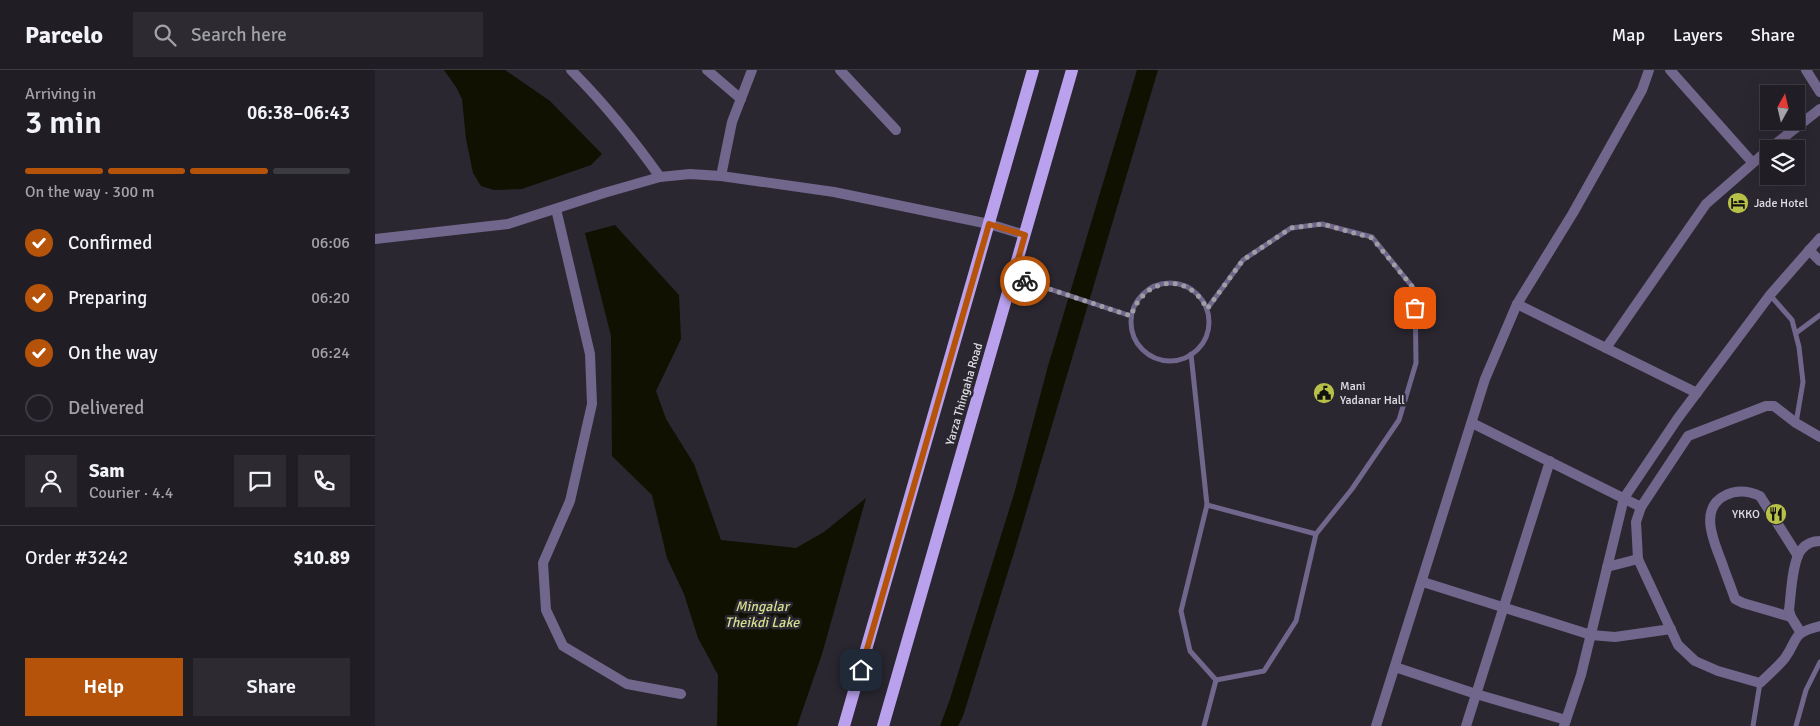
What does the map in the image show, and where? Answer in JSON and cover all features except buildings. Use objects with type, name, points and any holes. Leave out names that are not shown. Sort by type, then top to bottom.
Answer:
[{"type":"main road","name":"Yarza Thingaha Road","points":[[844,726],[1033,70]]},
{"type":"main road","name":"Yarza Thingaha Road","points":[[883,726],[1072,70]]},
{"type":"street","points":[[571,70],[635,141],[660,177]]},
{"type":"street","points":[[707,70],[741,100]]},
{"type":"street","points":[[721,176],[732,122],[752,70]]},
{"type":"street","points":[[840,70],[896,130]]},
{"type":"street","points":[[1376,726],[1423,582],[1485,379],[1517,304],[1573,213],[1642,90],[1649,70]]},
{"type":"street","points":[[1669,70],[1752,162]]},
{"type":"street","points":[[1806,70],[1820,92]]},
{"type":"street","points":[[1780,140],[1820,109]]},
{"type":"street","points":[[1606,348],[1706,204],[1760,156]]},
{"type":"street","points":[[375,239],[508,224],[660,177],[690,174],[721,176],[834,192],[989,224],[1025,235]]},
{"type":"street","points":[[555,209],[590,354],[592,404],[570,501],[543,563],[546,610],[563,646],[627,684],[681,694]]},
{"type":"street","points":[[1395,667],[1565,723],[1581,675],[1624,498],[1697,393],[1771,295],[1820,238]]},
{"type":"street","points":[[1809,250],[1820,261]]},
{"type":"street","points":[[1517,304],[1697,393]]},
{"type":"street","points":[[1820,437],[1774,406],[1766,406],[1688,436],[1641,507],[1636,522],[1638,559],[1678,645],[1695,661],[1718,671],[1759,683],[1784,659],[1796,637],[1807,630],[1820,626]]},
{"type":"street","points":[[1472,423],[1641,507]]},
{"type":"street","points":[[1671,428],[1688,436]]},
{"type":"street","points":[[1466,726],[1551,462]]},
{"type":"street","points":[[1791,617],[1735,599],[1710,533],[1709,520],[1712,509],[1722,497],[1731,493],[1751,492],[1760,496],[1798,556]]},
{"type":"street","points":[[1801,634],[1789,610],[1798,556],[1802,548],[1813,542],[1820,541]]},
{"type":"street","points":[[1607,567],[1638,559]]},
{"type":"street","points":[[1423,582],[1591,635],[1615,637],[1671,629]]},
{"type":"lane","points":[[1207,309],[1243,260],[1291,228],[1322,224],[1372,238],[1415,290],[1416,363],[1399,420],[1352,489],[1316,534],[1296,621],[1264,671],[1216,680]]},
{"type":"lane","points":[[1013,277],[1131,316]]},
{"type":"lane","points":[[1165,283],[1174,283],[1190,289],[1203,301],[1207,309],[1209,317],[1207,334],[1198,349],[1175,360],[1150,355],[1137,343],[1131,326],[1131,316],[1137,301],[1142,295],[1165,283]]},
{"type":"lane","points":[[1771,295],[1792,320],[1796,334],[1803,382],[1797,423]]},
{"type":"lane","points":[[1796,334],[1820,315]]},
{"type":"lane","points":[[1191,354],[1207,505],[1181,611],[1190,651],[1216,680]]},
{"type":"lane","points":[[1207,505],[1316,534]]},
{"type":"lane","points":[[1797,726],[1806,690],[1820,662]]},
{"type":"lane","points":[[1204,726],[1216,680]]},
{"type":"lane","points":[[1753,726],[1759,683]]},
{"type":"water","points":[[444,70],[505,70],[550,101],[602,154],[591,165],[522,189],[494,190],[481,186],[473,173],[466,139],[462,99]]},
{"type":"water","points":[[1137,70],[1158,70],[1016,546],[963,716],[958,726],[940,726],[1014,494],[1048,366]]},
{"type":"water","name":"Mingalar Theikdi Lake","points":[[615,225],[679,295],[681,339],[656,391],[666,419],[694,464],[721,540],[796,548],[824,532],[866,498],[822,654],[797,726],[717,726],[718,675],[698,638],[684,594],[667,558],[652,495],[612,456],[611,336],[585,233]]},
{"type":"way so far","points":[[1025,281],[1131,316],[1137,301],[1149,289],[1165,283],[1174,283],[1183,285],[1197,294],[1207,309],[1243,260],[1291,228],[1322,224],[1372,238],[1415,290],[1415,308]]},
{"type":"place","name":"Jade Hotel","points":[[1738,203]]},
{"type":"place","name":"Mani Yadanar Hall","points":[[1324,393]]},
{"type":"place","name":"YKKO","points":[[1776,514]]},
{"type":"route","points":[[861,670],[989,224],[1025,235],[1013,277],[1025,281]]}]
